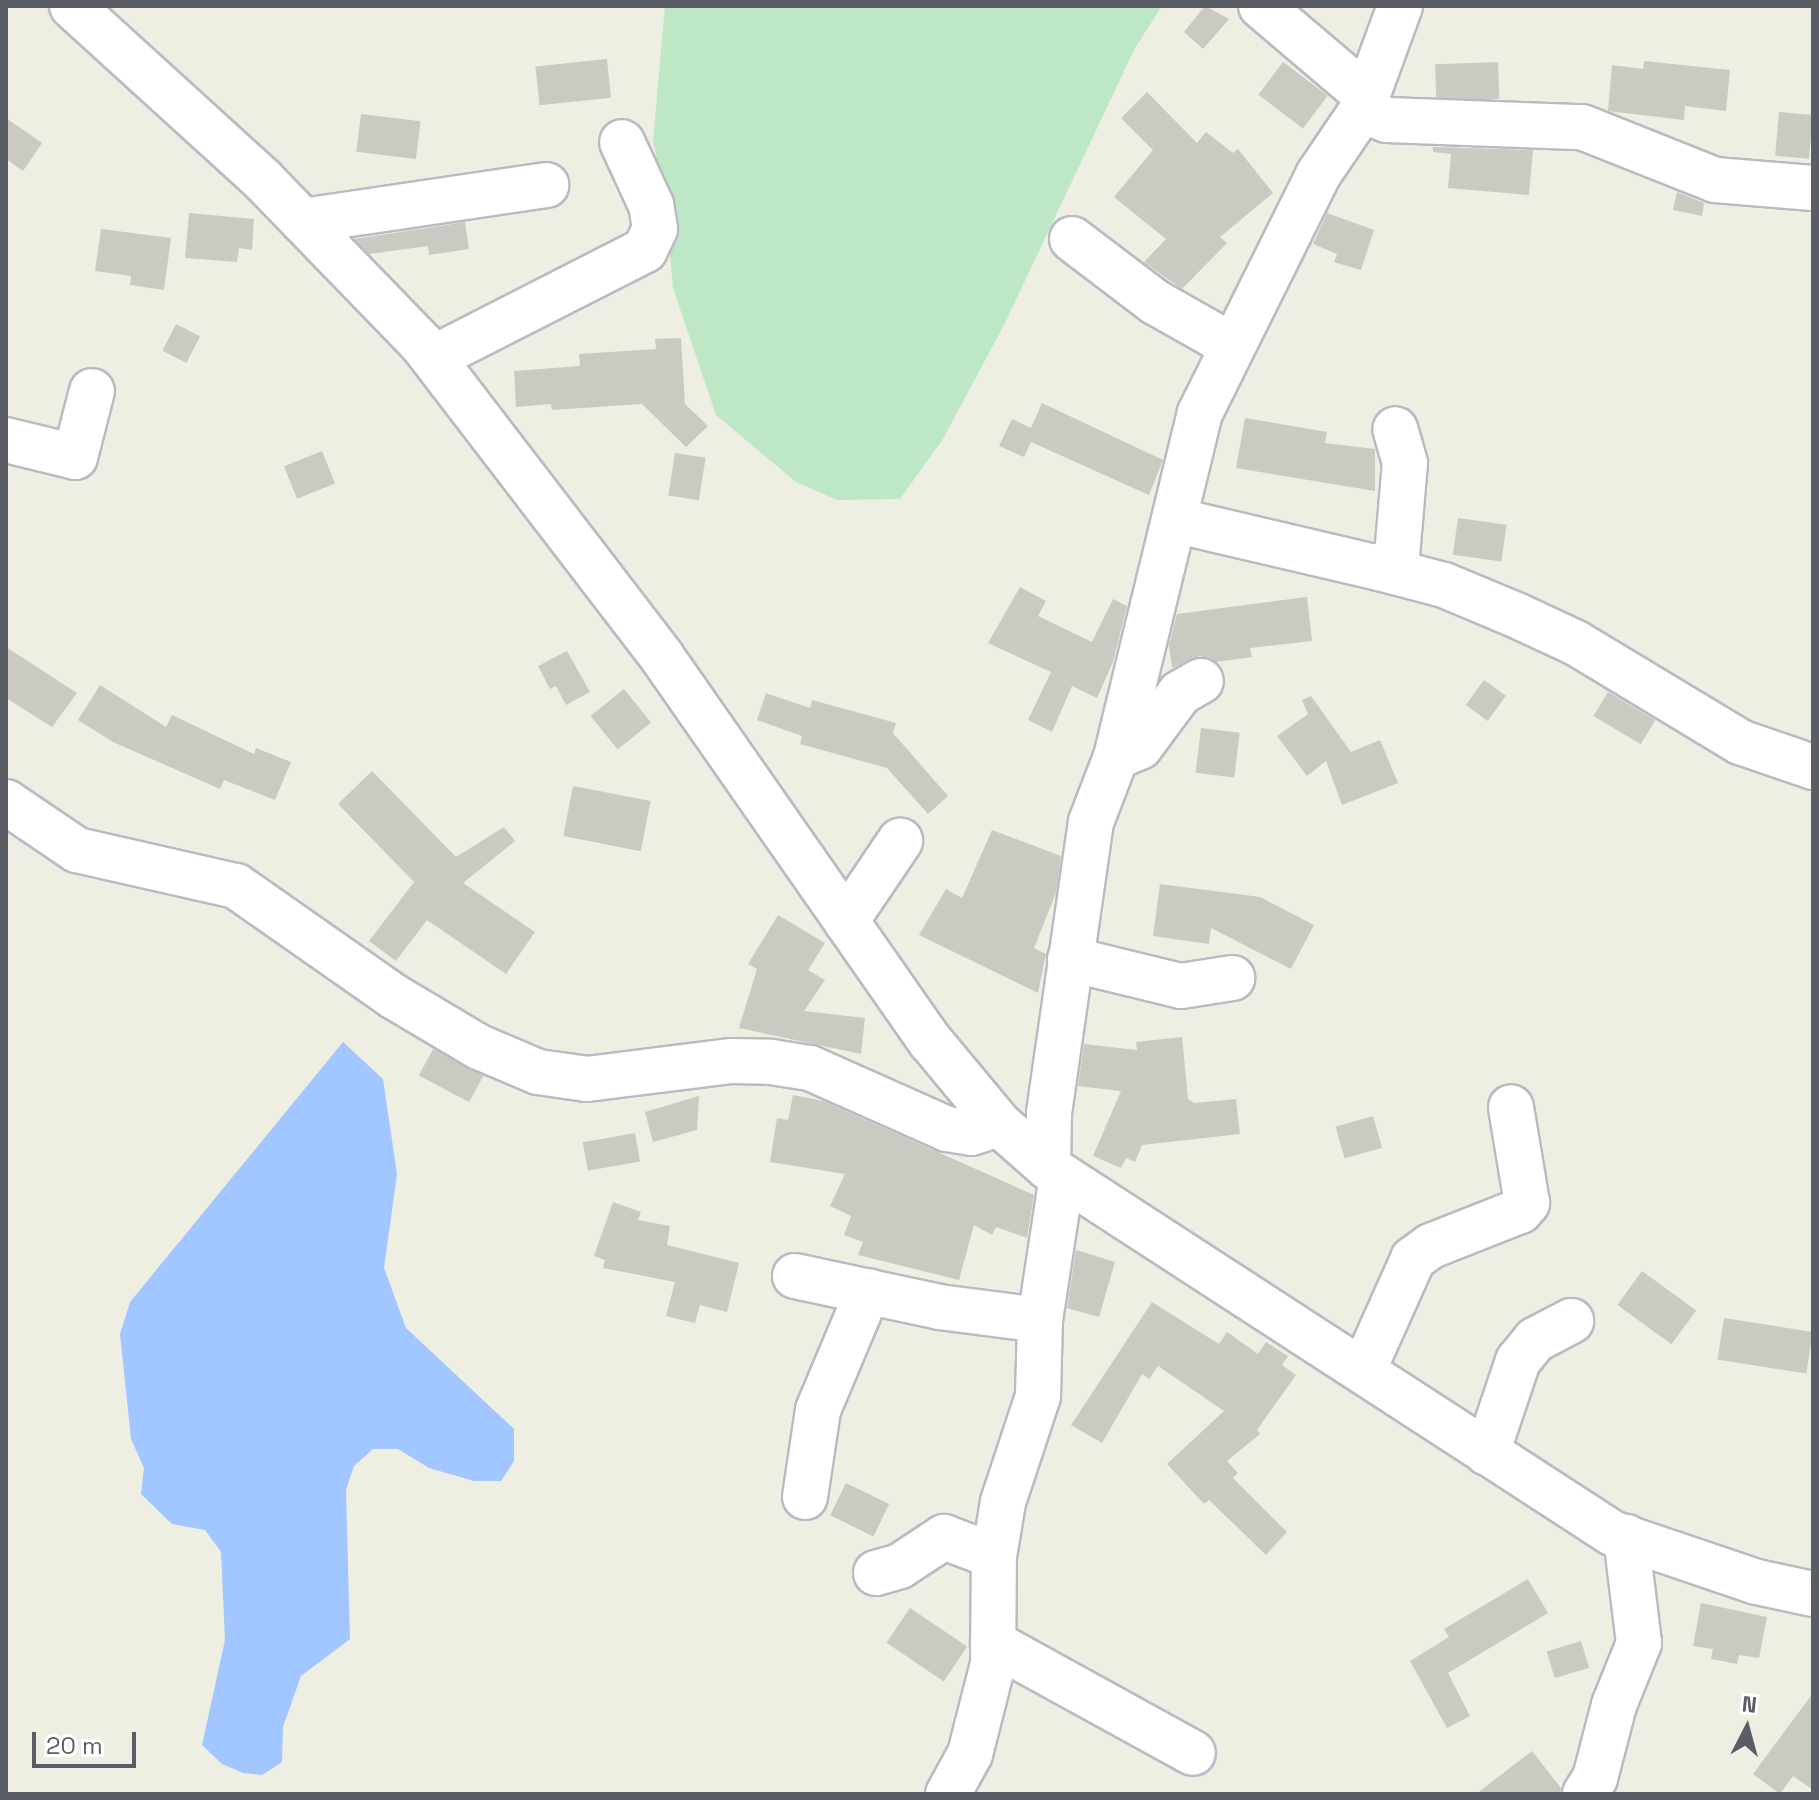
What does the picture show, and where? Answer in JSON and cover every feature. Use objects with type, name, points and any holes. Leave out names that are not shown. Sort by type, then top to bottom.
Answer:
[{"type":"street","points":[[72,6],[303,221],[433,358],[662,657],[931,1042],[999,1124],[1055,1172],[1487,1453],[1626,1537],[1757,1582],[1813,1594]]},
{"type":"street","points":[[1261,6],[1364,103],[1387,120],[1582,127],[1715,180],[1813,188]]},
{"type":"street","points":[[948,1794],[970,1754],[993,1664],[994,1556],[1003,1502],[1038,1396],[1040,1320],[1055,1172],[1049,1113],[1091,822],[1116,757],[1200,413],[1231,345],[1318,175],[1364,103],[1400,6]]},
{"type":"street","points":[[433,358],[645,250],[655,229],[651,205],[622,142]]},
{"type":"street","points":[[303,221],[546,185]]},
{"type":"street","points":[[1072,239],[1155,302],[1231,345]]},
{"type":"street","points":[[6,440],[75,457],[92,391]]},
{"type":"street","points":[[1379,568],[1397,556],[1405,463],[1395,429]]},
{"type":"street","points":[[1174,520],[1444,585],[1553,632],[1740,742],[1813,767]]},
{"type":"street","points":[[1116,757],[1140,747],[1180,693],[1201,681]]},
{"type":"street","points":[[6,802],[77,850],[236,886],[393,996],[479,1047],[538,1072],[587,1079],[732,1061],[771,1062],[810,1068],[947,1129],[971,1133],[999,1124]]},
{"type":"street","points":[[846,921],[900,841]]},
{"type":"street","points":[[1070,959],[1181,986],[1232,978]]},
{"type":"street","points":[[1363,1371],[1413,1259],[1431,1246],[1520,1211],[1527,1203],[1511,1107]]},
{"type":"street","points":[[795,1276],[939,1307],[1040,1320]]},
{"type":"street","points":[[805,1497],[818,1410],[868,1291]]},
{"type":"street","points":[[1487,1453],[1518,1361],[1535,1340],[1571,1321]]},
{"type":"street","points":[[876,1573],[900,1566],[944,1537],[994,1556]]},
{"type":"street","points":[[1585,1794],[1595,1778],[1622,1686],[1639,1643],[1626,1537]]},
{"type":"street","points":[[993,1643],[1193,1753]]},
{"type":"street","points":[[1607,1794],[1633,1744],[1622,1686]]},
{"type":"green space","points":[[665,6],[1162,6],[1135,48],[1004,325],[943,439],[900,499],[837,500],[796,482],[716,415],[673,288],[664,192],[653,141]]},
{"type":"water","points":[[343,1042],[383,1079],[397,1174],[384,1268],[406,1328],[514,1429],[514,1461],[501,1481],[474,1481],[429,1468],[398,1449],[373,1449],[354,1466],[346,1490],[350,1639],[301,1676],[283,1727],[282,1762],[262,1775],[243,1773],[222,1764],[202,1745],[225,1640],[221,1552],[205,1530],[172,1524],[141,1494],[144,1468],[131,1439],[120,1334],[130,1302]]},
{"type":"building","points":[[1205,6],[1229,19],[1203,49],[1184,32]]},
{"type":"building","points":[[607,59],[611,98],[539,105],[535,67]]},
{"type":"building","points":[[1644,61],[1730,70],[1726,111],[1685,106],[1684,120],[1608,111],[1612,65],[1643,69]]},
{"type":"building","points":[[1283,62],[1328,96],[1303,128],[1258,95]]},
{"type":"building","points":[[1498,62],[1499,99],[1436,101],[1435,64]]},
{"type":"building","points":[[1147,92],[1197,143],[1206,132],[1233,153],[1238,149],[1273,193],[1220,237],[1227,243],[1182,289],[1144,262],[1166,239],[1114,197],[1153,150],[1121,118]]},
{"type":"building","points":[[1779,112],[1813,115],[1809,159],[1775,156]]},
{"type":"building","points":[[361,114],[421,121],[416,159],[356,152]]},
{"type":"building","points":[[6,118],[42,143],[23,171],[6,159]]},
{"type":"building","points":[[1433,147],[1533,150],[1529,195],[1448,188],[1451,154],[1433,152]]},
{"type":"building","points":[[1677,192],[1704,203],[1702,216],[1673,210]]},
{"type":"building","points":[[189,213],[254,219],[252,250],[239,248],[237,262],[185,258]]},
{"type":"building","points":[[1327,213],[1374,230],[1361,270],[1334,262],[1337,254],[1313,244]]},
{"type":"building","points":[[465,222],[469,249],[429,255],[428,246],[369,254],[355,239]]},
{"type":"building","points":[[101,229],[171,238],[164,290],[130,285],[131,276],[95,271]]},
{"type":"building","points":[[176,324],[200,336],[186,363],[162,351]]},
{"type":"building","points":[[681,338],[685,404],[708,426],[686,447],[642,404],[552,410],[551,404],[516,407],[514,371],[580,366],[579,354],[656,349],[655,339]]},
{"type":"building","points":[[1042,403],[1163,460],[1149,495],[1031,442],[1024,457],[999,446],[1012,419],[1031,428]]},
{"type":"building","points":[[1245,418],[1327,432],[1325,443],[1375,449],[1375,491],[1236,468]]},
{"type":"building","points":[[322,451],[335,483],[297,499],[284,466]]},
{"type":"building","points":[[675,453],[706,458],[699,500],[668,495]]},
{"type":"building","points":[[1458,518],[1507,525],[1501,561],[1453,555]]},
{"type":"building","points":[[1020,587],[1046,601],[1038,616],[1092,642],[1113,599],[1127,606],[1113,662],[1097,698],[1072,686],[1052,732],[1028,720],[1051,672],[988,643]]},
{"type":"building","points":[[1307,597],[1312,641],[1250,648],[1252,657],[1216,662],[1200,656],[1172,668],[1169,645],[1177,614]]},
{"type":"building","points":[[6,647],[77,693],[52,727],[6,698]]},
{"type":"building","points":[[567,651],[590,692],[566,705],[556,686],[550,689],[538,666]]},
{"type":"building","points":[[1484,680],[1506,696],[1488,721],[1466,705]]},
{"type":"building","points":[[100,685],[166,727],[172,715],[254,754],[256,748],[291,762],[275,800],[224,780],[220,789],[113,742],[78,720]]},
{"type":"building","points":[[624,689],[651,722],[618,749],[591,716]]},
{"type":"building","points":[[1608,692],[1655,720],[1641,744],[1594,716]]},
{"type":"building","points":[[766,693],[810,708],[812,700],[896,723],[893,733],[948,796],[928,814],[887,768],[800,744],[802,736],[757,720]]},
{"type":"building","points":[[1311,696],[1351,752],[1380,740],[1398,783],[1342,805],[1326,761],[1307,776],[1277,736],[1308,714],[1302,700]]},
{"type":"building","points":[[1201,728],[1240,733],[1234,777],[1196,773]]},
{"type":"building","points":[[372,771],[456,857],[504,827],[515,841],[463,883],[535,932],[506,974],[427,920],[396,961],[369,941],[414,882],[338,804]]},
{"type":"building","points":[[573,786],[651,801],[641,851],[563,836]]},
{"type":"building","points":[[992,830],[1061,856],[1056,893],[1034,948],[1046,954],[1038,993],[919,935],[946,889],[962,898]]},
{"type":"building","points":[[1160,884],[1260,897],[1314,925],[1291,969],[1211,928],[1209,944],[1153,936]]},
{"type":"building","points":[[778,915],[825,943],[808,970],[825,980],[804,1011],[865,1018],[861,1054],[739,1028],[757,969],[748,964]]},
{"type":"building","points":[[1182,1037],[1188,1099],[1194,1103],[1236,1099],[1240,1134],[1142,1145],[1135,1162],[1126,1158],[1121,1168],[1093,1156],[1121,1091],[1078,1086],[1084,1044],[1137,1050],[1136,1042]]},
{"type":"building","points":[[433,1049],[483,1076],[469,1102],[419,1075]]},
{"type":"building","points":[[793,1095],[823,1101],[1034,1195],[1027,1238],[996,1227],[992,1235],[974,1225],[959,1280],[858,1255],[863,1242],[844,1235],[851,1216],[830,1206],[845,1174],[770,1162],[777,1118],[788,1120]]},
{"type":"building","points":[[699,1096],[697,1130],[653,1142],[645,1112]]},
{"type":"building","points":[[1373,1116],[1382,1148],[1345,1158],[1336,1127]]},
{"type":"building","points":[[635,1133],[640,1162],[588,1171],[583,1142]]},
{"type":"building","points":[[613,1202],[641,1212],[638,1220],[670,1226],[667,1245],[739,1263],[727,1312],[700,1305],[695,1323],[666,1316],[675,1282],[603,1268],[605,1260],[594,1256]]},
{"type":"building","points":[[1076,1250],[1115,1262],[1099,1317],[1067,1308]]},
{"type":"building","points":[[1642,1271],[1696,1310],[1672,1344],[1617,1305]]},
{"type":"building","points":[[1152,1302],[1219,1344],[1227,1332],[1258,1354],[1266,1342],[1288,1356],[1282,1365],[1296,1375],[1257,1430],[1260,1434],[1227,1461],[1238,1473],[1233,1478],[1287,1532],[1266,1555],[1209,1500],[1204,1504],[1167,1464],[1224,1411],[1158,1366],[1149,1379],[1142,1374],[1102,1443],[1071,1425]]},
{"type":"building","points":[[1724,1318],[1813,1332],[1806,1374],[1717,1359]]},
{"type":"building","points":[[846,1483],[889,1504],[873,1536],[830,1515]]},
{"type":"building","points":[[1528,1579],[1548,1613],[1448,1673],[1470,1716],[1447,1728],[1410,1661],[1449,1637],[1444,1629]]},
{"type":"building","points":[[1701,1603],[1767,1617],[1759,1658],[1739,1655],[1737,1664],[1711,1659],[1713,1649],[1693,1646]]},
{"type":"building","points":[[910,1608],[967,1647],[944,1681],[887,1643]]},
{"type":"building","points":[[1581,1641],[1589,1668],[1555,1678],[1547,1652]]},
{"type":"building","points":[[1813,1693],[1813,1790],[1793,1776],[1780,1794],[1753,1774]]},
{"type":"building","points":[[1532,1751],[1561,1788],[1560,1794],[1476,1794]]}]
